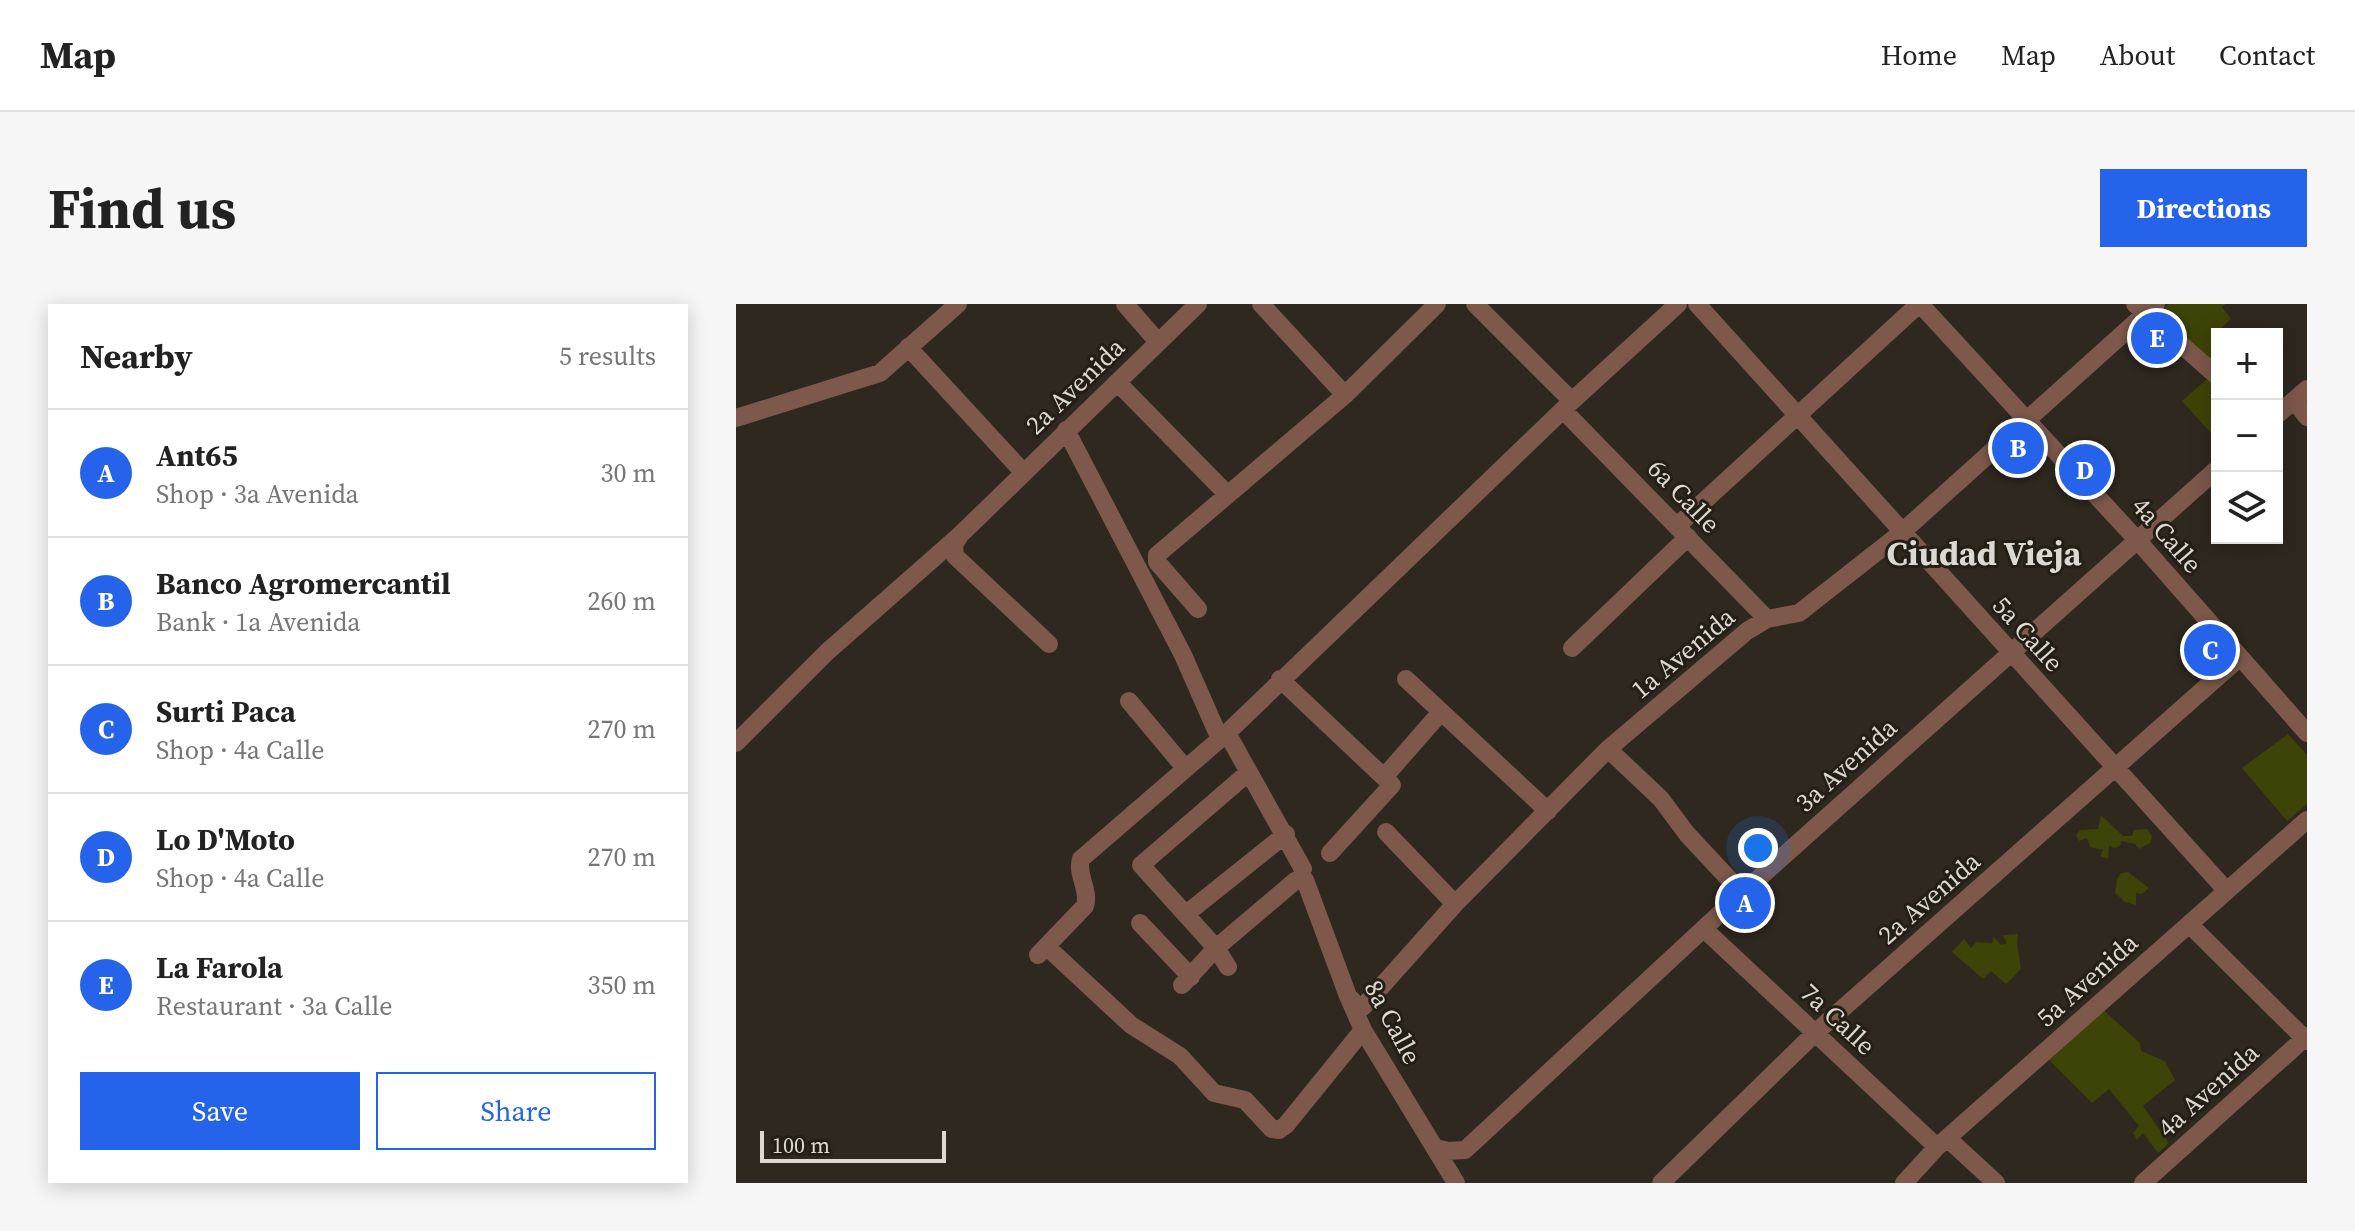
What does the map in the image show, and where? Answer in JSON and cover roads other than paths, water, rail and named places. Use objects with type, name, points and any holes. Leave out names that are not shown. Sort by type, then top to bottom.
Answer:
[{"type":"street","points":[[736,418],[880,373],[958,304]]},
{"type":"street","points":[[1125,304],[1158,342]]},
{"type":"street","name":"2a Avenida","points":[[736,743],[827,652],[960,535],[1198,304]]},
{"type":"street","points":[[1261,304],[1345,395]]},
{"type":"street","points":[[1198,609],[1156,558],[1345,395],[1437,304]]},
{"type":"street","name":"6a Calle","points":[[1475,304],[1683,532],[1767,619]]},
{"type":"street","points":[[1363,1030],[1286,1125],[1279,1130],[1272,1129],[1245,1100],[1214,1093],[1180,1056],[1131,1025],[1042,951],[1085,906],[1088,895],[1079,866],[1081,859],[1185,768],[1678,304]]},
{"type":"street","name":"5a Calle","points":[[1697,304],[2226,890]]},
{"type":"street","points":[[1572,648],[1797,418],[1920,304]]},
{"type":"street","name":"4a Calle","points":[[1920,304],[2138,541],[2307,733]]},
{"type":"street","points":[[2145,307],[2211,370]]},
{"type":"street","name":"1a Avenida","points":[[1348,996],[1363,1007],[1455,904],[1608,749],[1747,631],[1767,619],[1799,613],[1901,533],[2028,420],[2145,307]]},
{"type":"street","points":[[908,347],[1023,472]]},
{"type":"street","points":[[1117,382],[1227,494]]},
{"type":"street","points":[[2283,410],[2300,394],[2307,417]]},
{"type":"street","points":[[1066,430],[1183,655],[1242,778],[1278,831],[1186,914]]},
{"type":"street","name":"3a Avenida","points":[[1436,1148],[1465,1150],[1742,893],[2214,472]]},
{"type":"street","points":[[960,535],[954,545],[955,556],[1049,644]]},
{"type":"street","name":"2a Avenida","points":[[1661,1183],[1815,1033],[2239,658]]},
{"type":"street","points":[[1280,679],[1385,776],[1392,787],[1330,853]]},
{"type":"street","points":[[1406,679],[1548,811]]},
{"type":"street","points":[[1129,701],[1185,768]]},
{"type":"street","points":[[1385,776],[1441,712]]},
{"type":"street","name":"8a Calle","points":[[1221,734],[1305,880],[1363,1030],[1456,1183]]},
{"type":"street","points":[[1608,749],[1661,799],[1687,834],[1742,893]]},
{"type":"street","points":[[1228,967],[1216,948],[1141,865],[1242,778]]},
{"type":"street","name":"5a Avenida","points":[[1904,1183],[1942,1142],[2307,820]]},
{"type":"street","points":[[1386,832],[1455,904]]},
{"type":"street","points":[[1140,923],[1186,981],[1216,948],[1302,874]]},
{"type":"street","points":[[2189,924],[2306,1039]]},
{"type":"street","name":"7a Calle","points":[[1704,929],[1815,1033],[1942,1142],[1996,1183]]},
{"type":"street","name":"4a Avenida","points":[[2143,1183],[2306,1039]]},
{"type":"place","name":"La Farola","points":[[2157,338]]},
{"type":"place","name":"Banco Agromercantil","points":[[2018,448]]},
{"type":"place","name":"Lo D'Moto","points":[[2085,470]]},
{"type":"place","name":"Surti Paca","points":[[2210,650]]},
{"type":"place","name":"Ant65","points":[[1745,903]]},
{"type":"district","name":"Ciudad Vieja","points":[[1984,553]]}]
